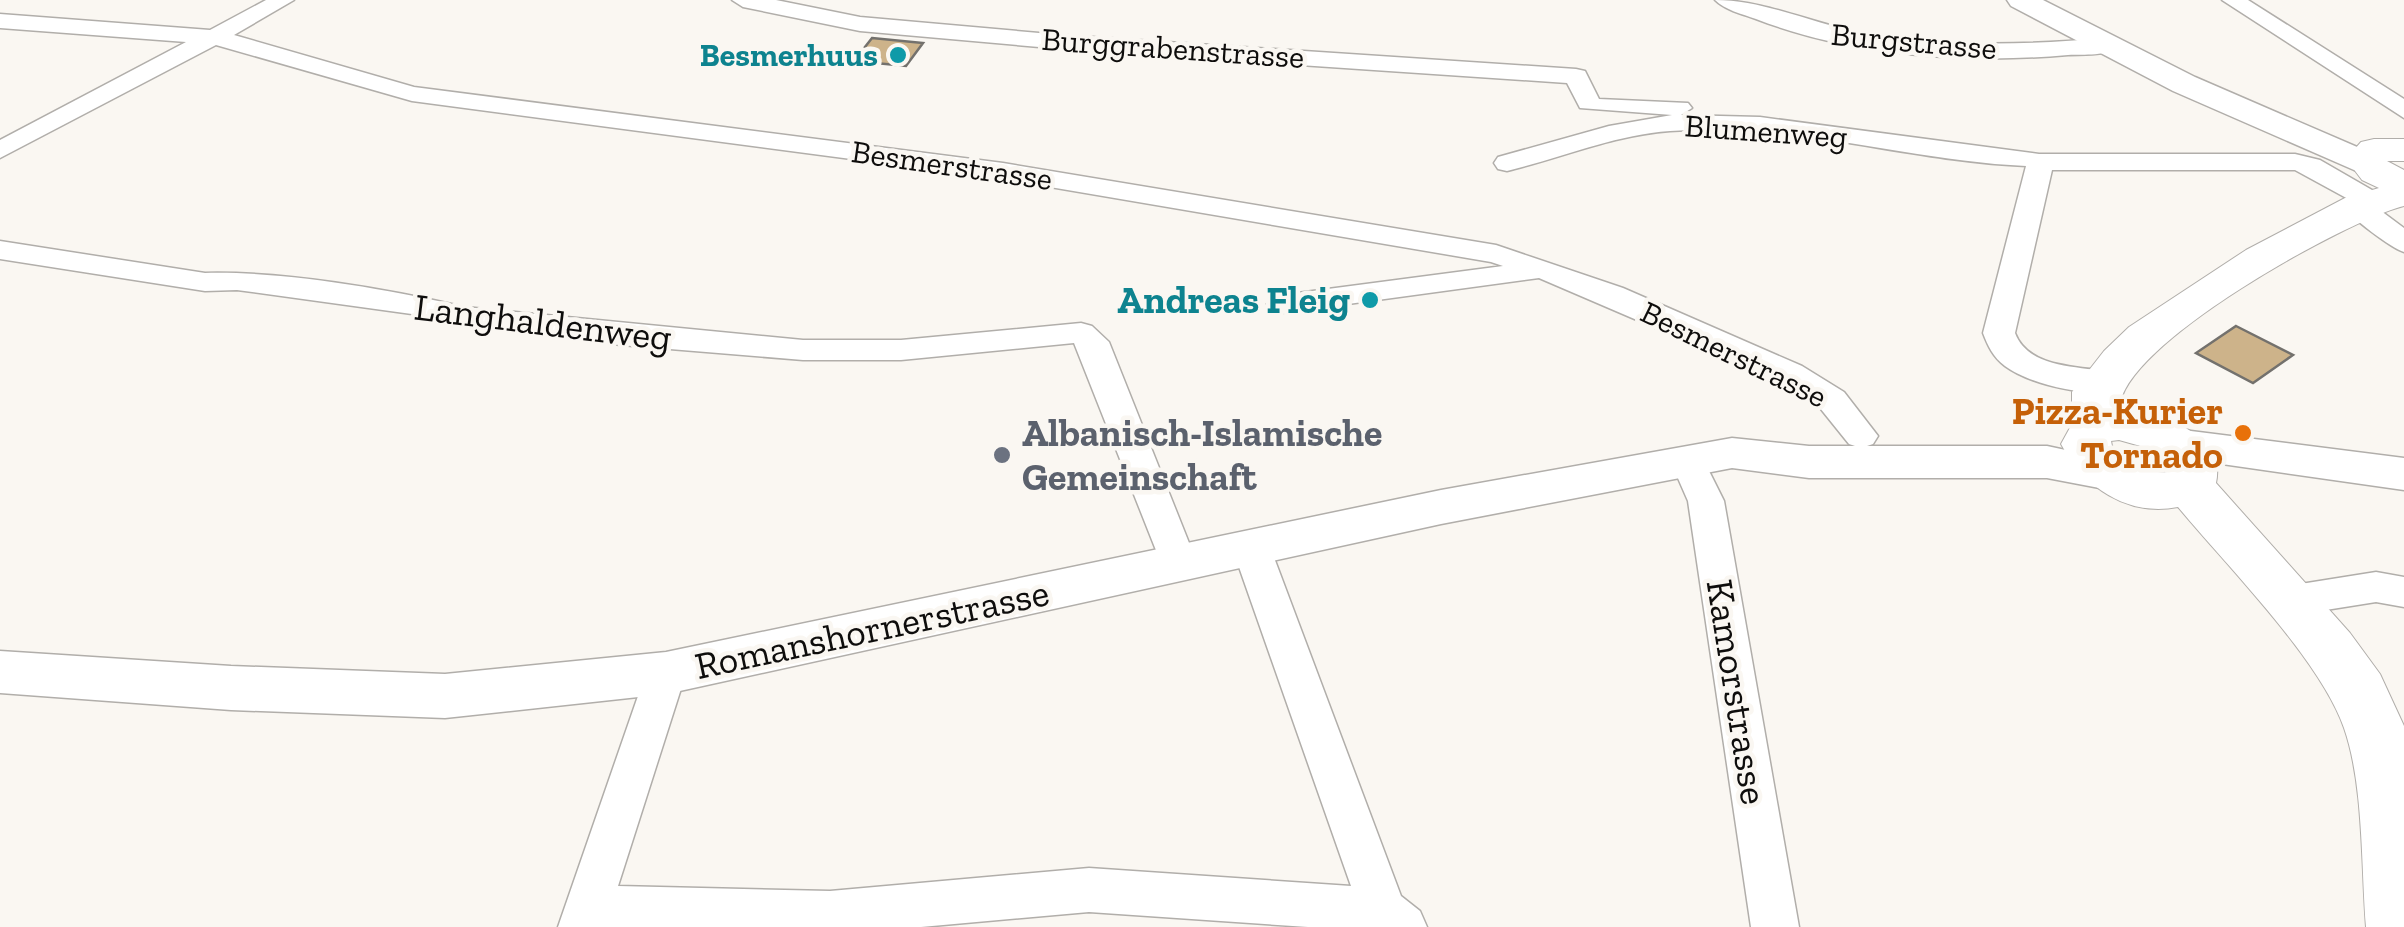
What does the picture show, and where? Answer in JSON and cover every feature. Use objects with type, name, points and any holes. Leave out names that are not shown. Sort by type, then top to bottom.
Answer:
[{"type":"main road","points":[[2380,180],[2170,317],[2124,353],[2111,370],[2139,449],[2288,602],[2359,691],[2376,730],[2385,774],[2400,927]]},
{"type":"street","points":[[0,150],[283,0]]},
{"type":"street","name":"Burgstrasse","points":[[1726,0],[1805,30],[1875,42],[1940,49],[2060,50],[2107,45]]},
{"type":"street","points":[[2021,0],[2225,103],[2288,127],[2380,180]]},
{"type":"street","points":[[2233,0],[2404,110]]},
{"type":"street","name":"Burggrabenstrasse","points":[[752,1],[860,24],[1539,71],[1576,76],[1597,104],[1735,111]]},
{"type":"street","name":"Besmerstrasse","points":[[0,21],[214,38],[412,94],[1003,172],[1496,254],[1546,269],[1662,315],[1810,385],[1841,408],[1869,449]]},
{"type":"street","name":"Blumenweg","points":[[1735,111],[1836,120],[2034,160]]},
{"type":"street","name":"Blumenweg","points":[[1506,163],[1670,124],[1760,126],[1984,158],[2295,162],[2380,180],[2377,218],[2404,243]]},
{"type":"street","points":[[2034,160],[1999,332],[2005,350],[2139,449]]},
{"type":"street","name":"Langhaldenweg","points":[[0,250],[204,282],[237,281],[621,336],[804,350],[901,350],[1070,332],[1088,336],[1178,562]]},
{"type":"street","points":[[1282,304],[1546,269]]},
{"type":"street","name":"Romanshornerstrasse","points":[[0,672],[232,688],[445,696],[666,673],[1178,562],[1710,457],[1809,462],[1869,449],[2047,462],[2139,449],[2404,475]]},
{"type":"street","name":"Kamorstrasse","points":[[1710,457],[1706,501],[1775,927]]},
{"type":"street","points":[[666,673],[584,917],[830,912],[1089,890],[1393,918],[1251,548]]},
{"type":"street","points":[[2288,602],[2376,588],[2404,592]]},
{"type":"building","points":[[872,38],[923,43],[906,66],[854,61]]},
{"type":"building","points":[[2236,326],[2293,355],[2253,383],[2196,353]]},
{"type":"place","name":"Besmerhuus","points":[[898,55]]},
{"type":"place","name":"Andreas Fleig","points":[[1370,300]]},
{"type":"place","name":"Pizza-Kurier Tornado","points":[[2243,433]]},
{"type":"place","name":"Albanisch-Islamische Gemeinschaft","points":[[1002,455]]}]
